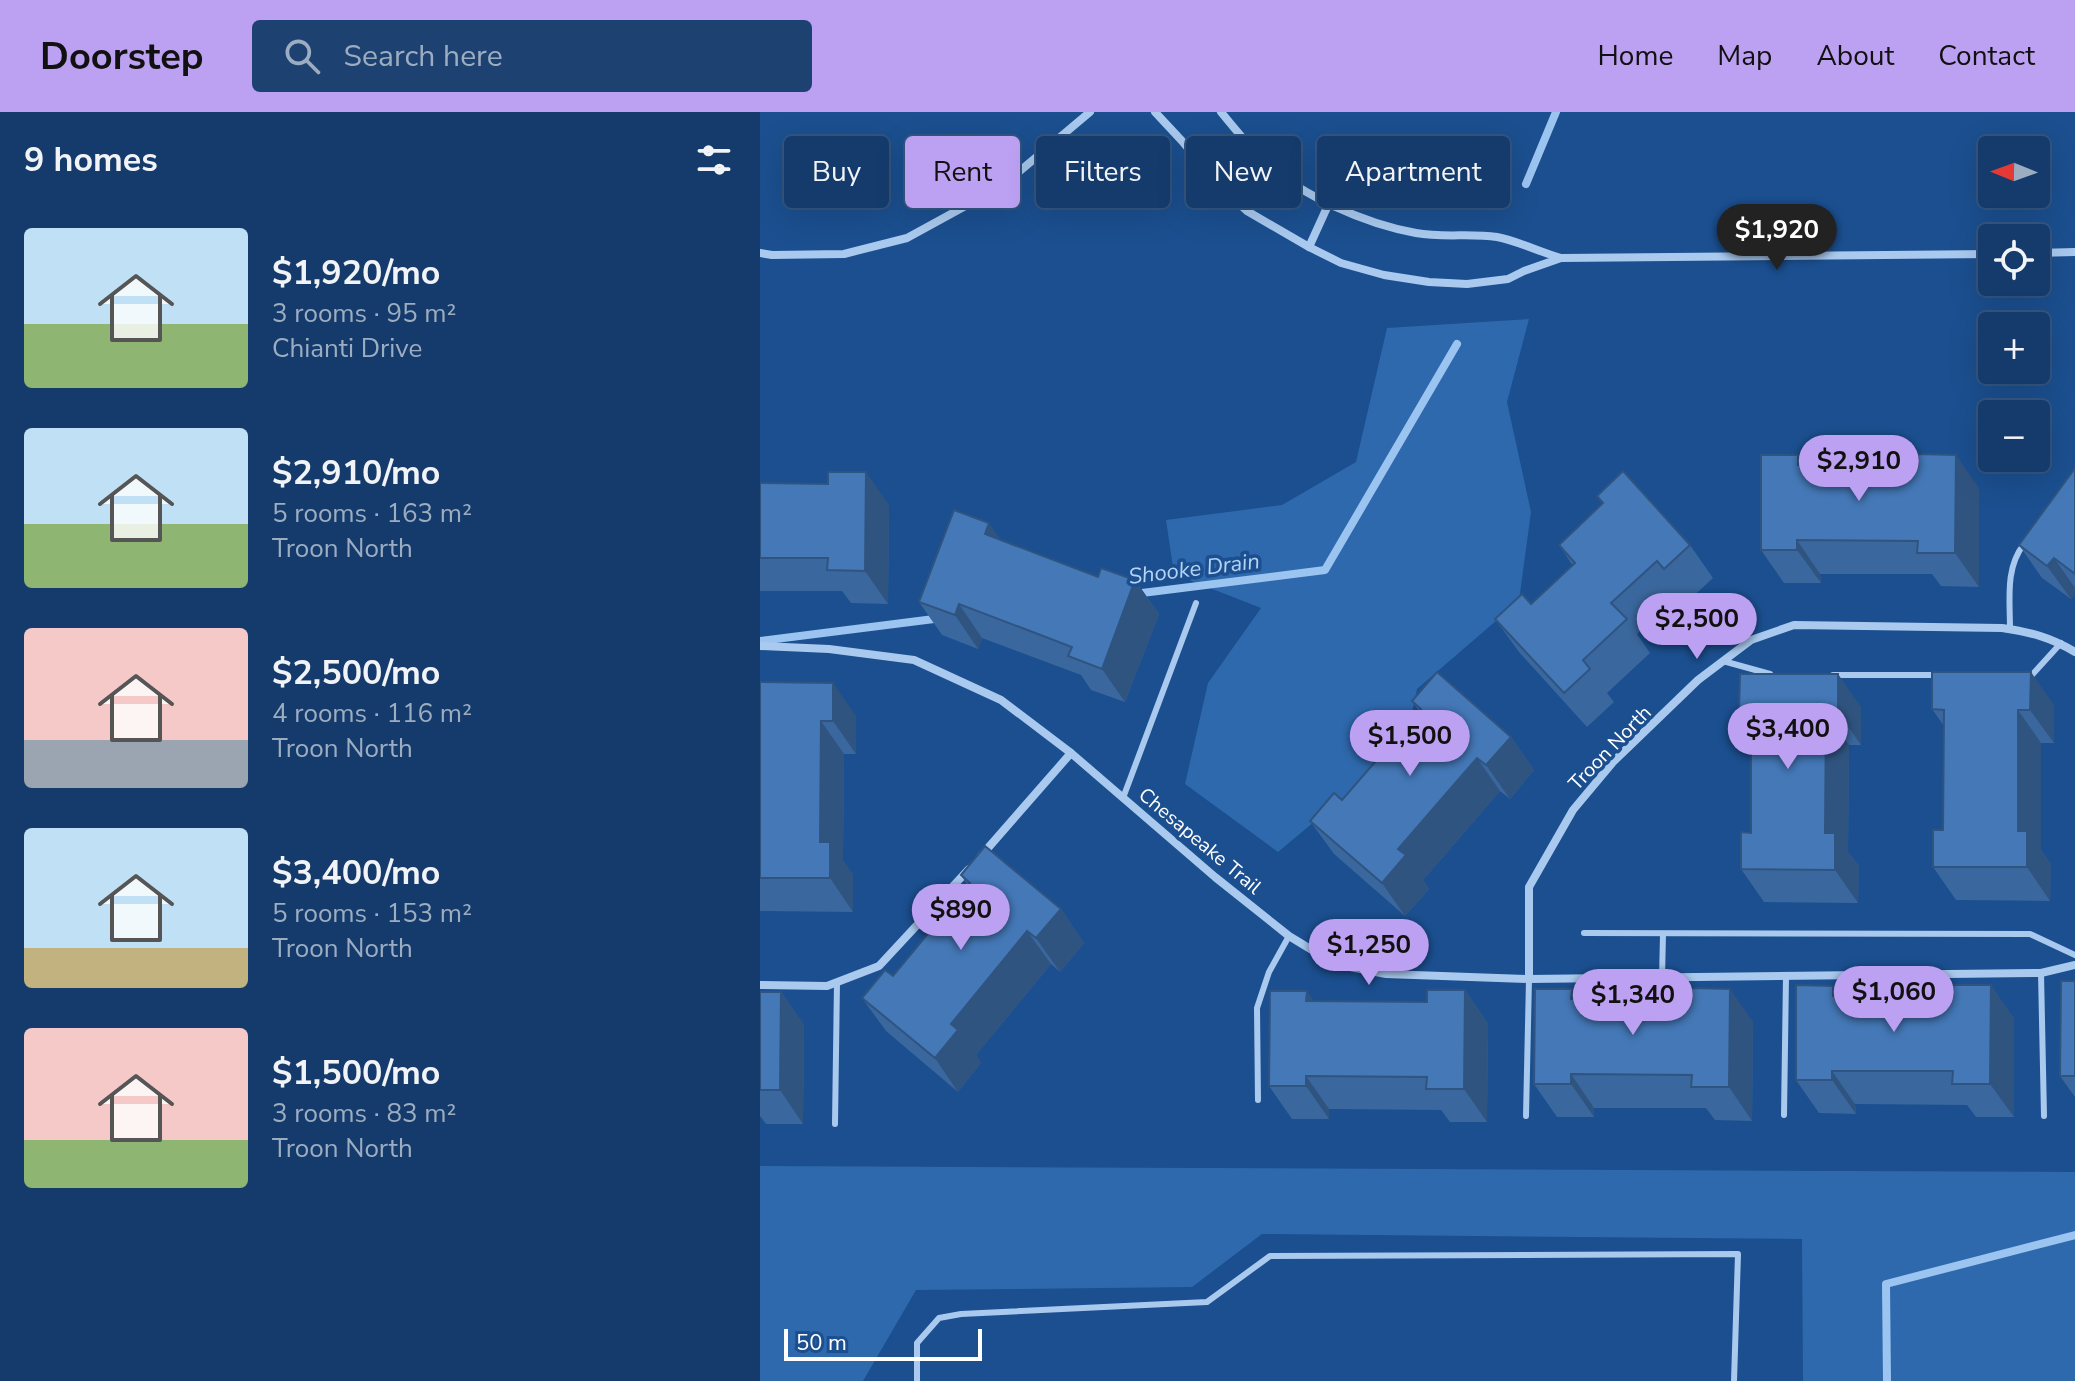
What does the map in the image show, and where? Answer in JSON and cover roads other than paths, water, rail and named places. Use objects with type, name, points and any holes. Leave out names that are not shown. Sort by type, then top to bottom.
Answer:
[{"type":"street","points":[[760,253],[844,254],[907,238],[1002,186],[1090,112]]},
{"type":"street","points":[[1155,112],[1216,182],[1247,211],[1341,263],[1384,275],[1467,284],[1508,279],[1561,258]]},
{"type":"street","points":[[1221,112],[1263,160],[1317,196]]},
{"type":"street","points":[[1309,247],[1327,208]]},
{"type":"street","points":[[1341,208],[1378,224],[1419,233],[1500,238],[1561,258],[1978,254]]},
{"type":"street","points":[[2050,253],[2075,252]]},
{"type":"street","name":"Troon North","points":[[1529,979],[1529,887],[1573,810],[1614,761],[1698,680],[1751,640],[1794,625],[2010,629],[2031,632],[2061,643],[2075,652]]},
{"type":"street","name":"Chesapeake Trail","points":[[760,646],[829,649],[914,660],[1001,700],[1071,753],[1289,936],[1335,964],[1386,974],[1529,979],[2041,973],[2075,965]]},
{"type":"street","points":[[760,985],[827,986],[879,966],[1024,809],[1071,753]]},
{"type":"lane","points":[[2010,629],[2011,572],[2019,550],[2027,540]]},
{"type":"lane","points":[[1123,798],[1196,603]]},
{"type":"lane","points":[[2015,675],[2031,676],[2061,643]]},
{"type":"lane","points":[[1723,661],[1765,674],[1781,674]]},
{"type":"lane","points":[[1828,674],[1953,675]]},
{"type":"lane","points":[[1584,933],[2030,934],[2075,955]]},
{"type":"lane","points":[[1662,978],[1663,934]]},
{"type":"lane","points":[[1258,1100],[1257,1008],[1269,972],[1289,936]]},
{"type":"lane","points":[[2041,973],[2044,1116]]},
{"type":"lane","points":[[1784,1115],[1786,976]]},
{"type":"lane","points":[[1526,1116],[1529,979]]},
{"type":"lane","points":[[835,1124],[837,982]]},
{"type":"lane","points":[[917,1381],[917,1343],[939,1318],[961,1314],[1207,1302],[1270,1256],[1738,1254],[1734,1381]]},
{"type":"waterway","name":"Shooke Drain","points":[[1526,184],[1556,112]]},
{"type":"waterway","name":"Shooke Drain","points":[[1134,594],[1325,570],[1457,344]]},
{"type":"waterway","name":"Shooke Drain","points":[[760,641],[942,618]]},
{"type":"waterway","points":[[1887,1381],[1886,1284],[2075,1235]]}]
